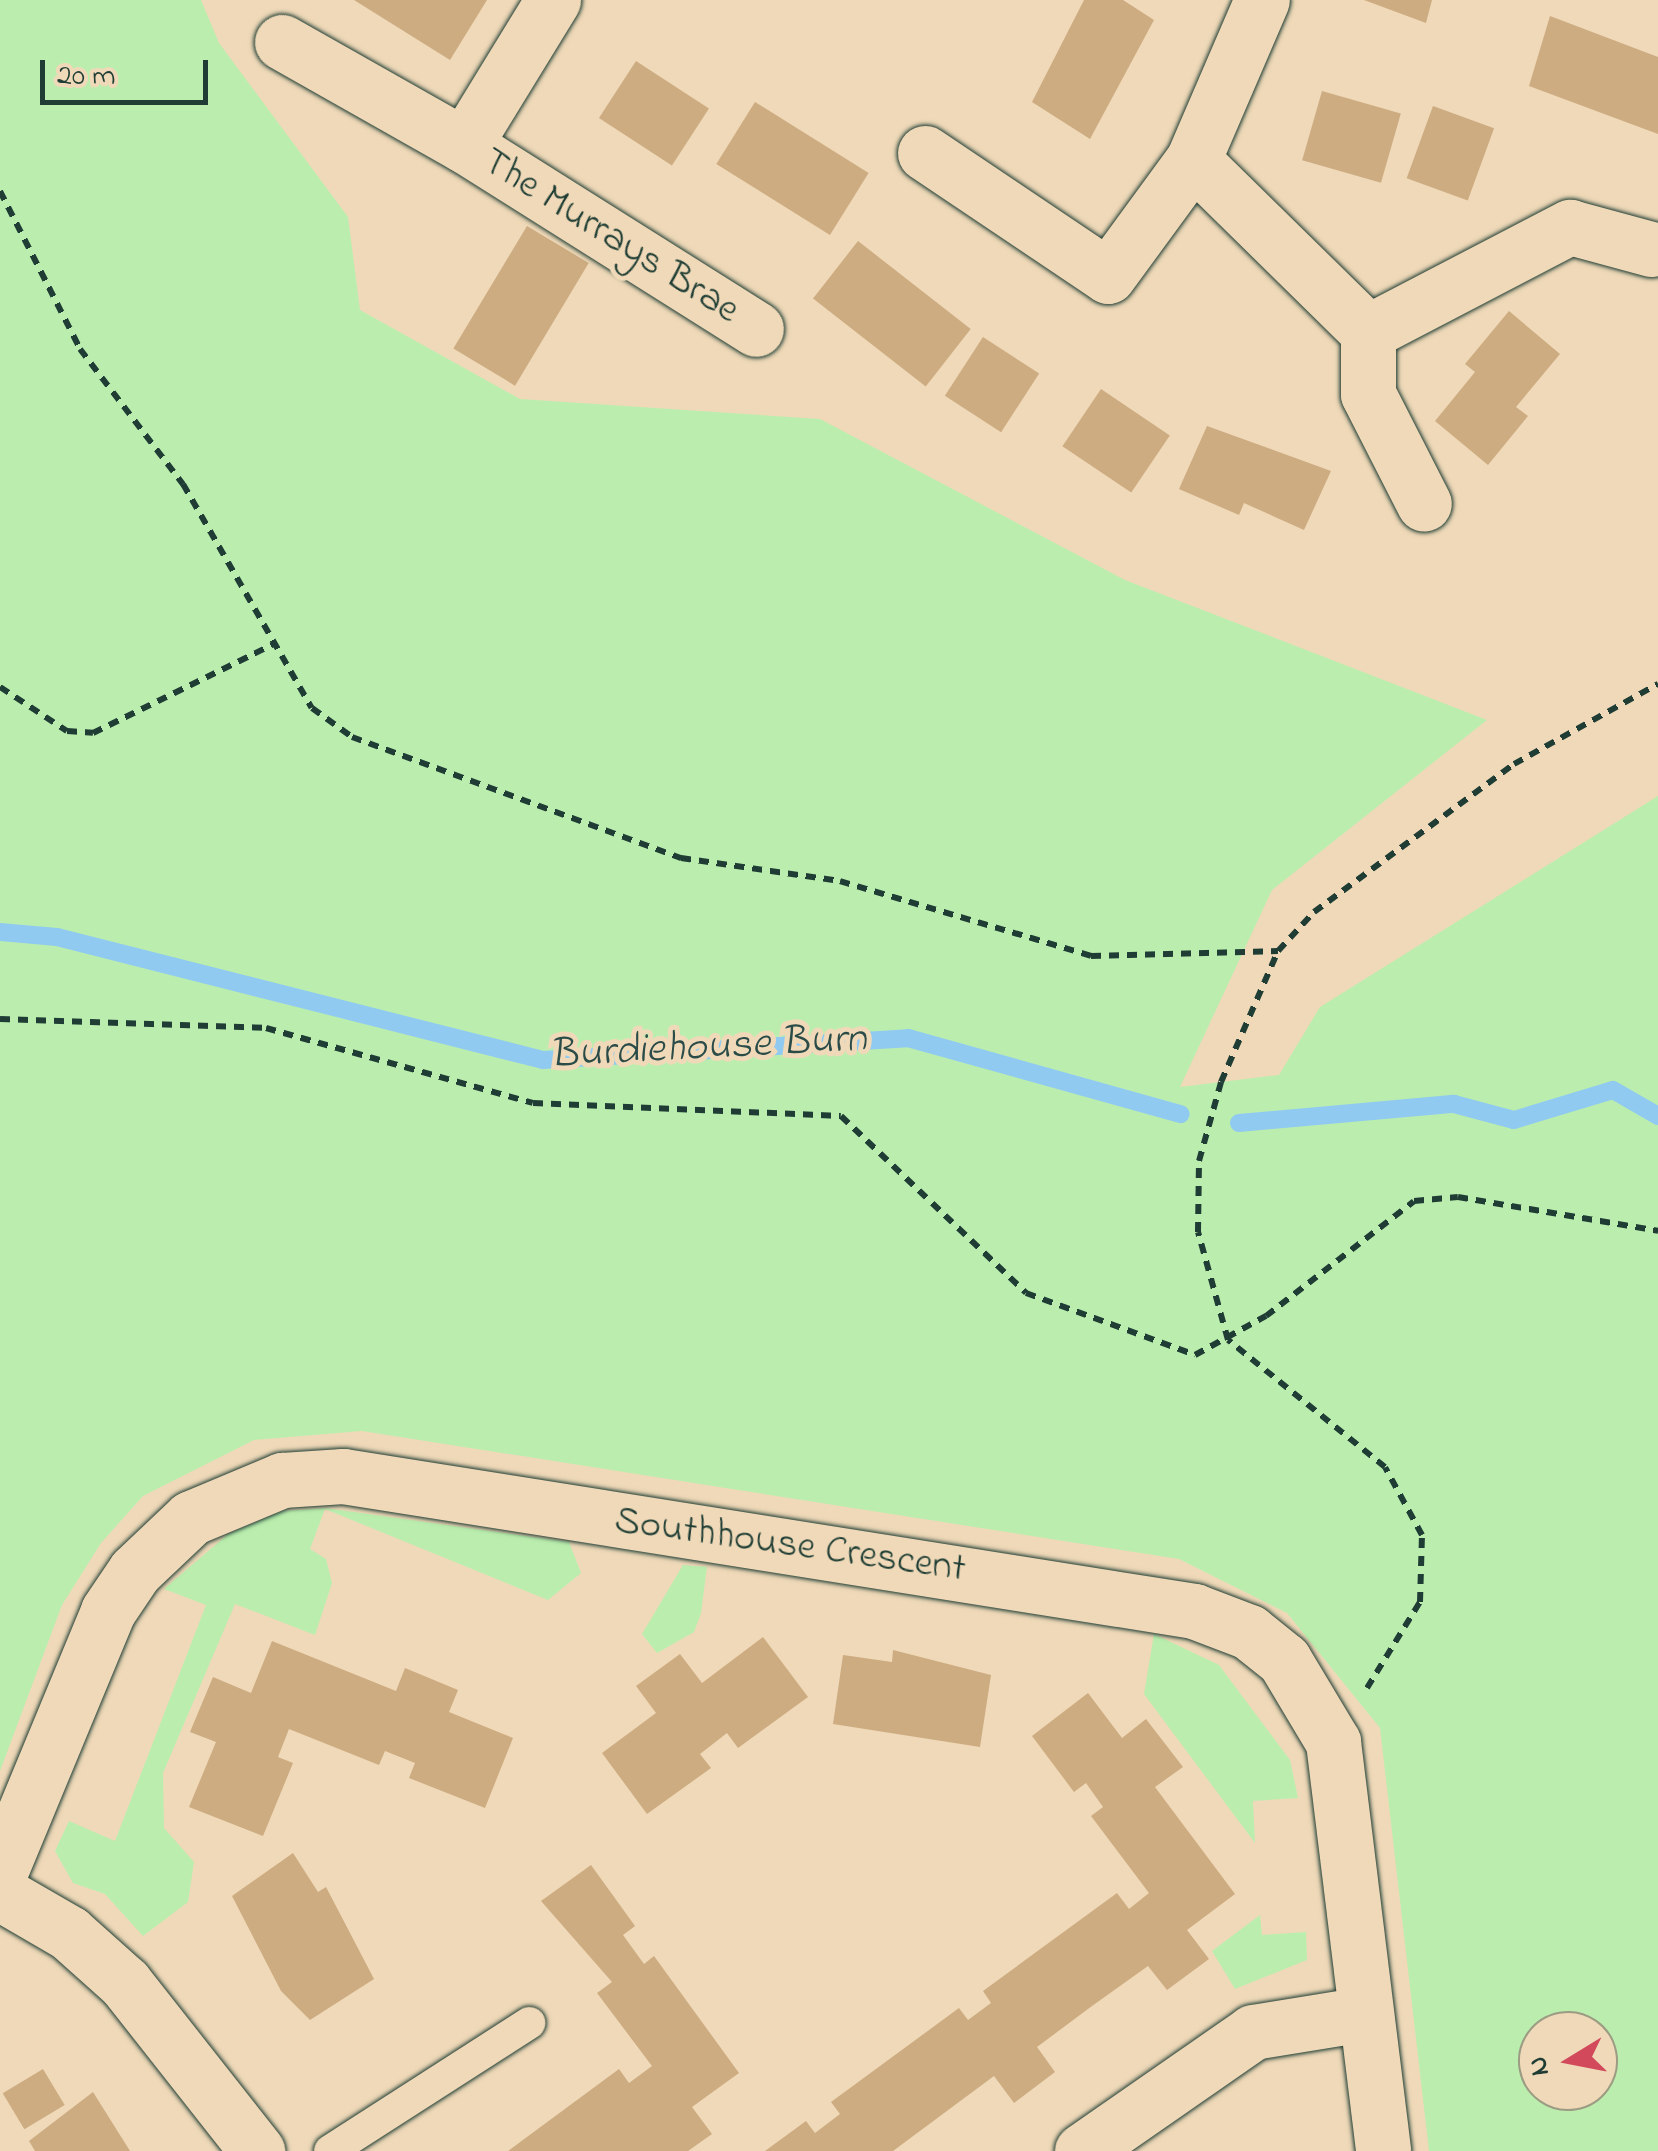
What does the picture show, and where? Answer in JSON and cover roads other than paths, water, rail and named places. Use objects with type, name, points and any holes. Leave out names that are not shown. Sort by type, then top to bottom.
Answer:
[{"type":"street","name":"The Murrays Brae","points":[[464,145],[553,0]]},
{"type":"street","points":[[925,154],[1108,276],[1193,160],[1262,0]]},
{"type":"street","name":"The Murrays Brae","points":[[282,42],[464,145],[756,329]]},
{"type":"street","points":[[1193,160],[1368,332],[1368,394],[1424,504]]},
{"type":"street","points":[[1368,332],[1570,227],[1652,249]]},
{"type":"street","name":"Southhouse Crescent","points":[[0,1872],[108,1611],[135,1571],[191,1518],[282,1480],[344,1476],[1194,1610],[1250,1632],[1284,1660],[1333,1742],[1352,1847],[1364,2014],[1383,2151]]},
{"type":"street","points":[[0,1894],[68,1932],[126,1983],[256,2151]]},
{"type":"street","points":[[1082,2151],[1253,2032],[1364,2014]]},
{"type":"lane","points":[[330,2151],[529,2022]]},
{"type":"waterway","name":"Burdiehouse Burn","points":[[0,932],[57,937],[543,1060],[908,1038],[1181,1114]]},
{"type":"waterway","name":"Burdiehouse Burn","points":[[1239,1123],[1454,1104],[1514,1120],[1613,1090],[1658,1116]]}]
